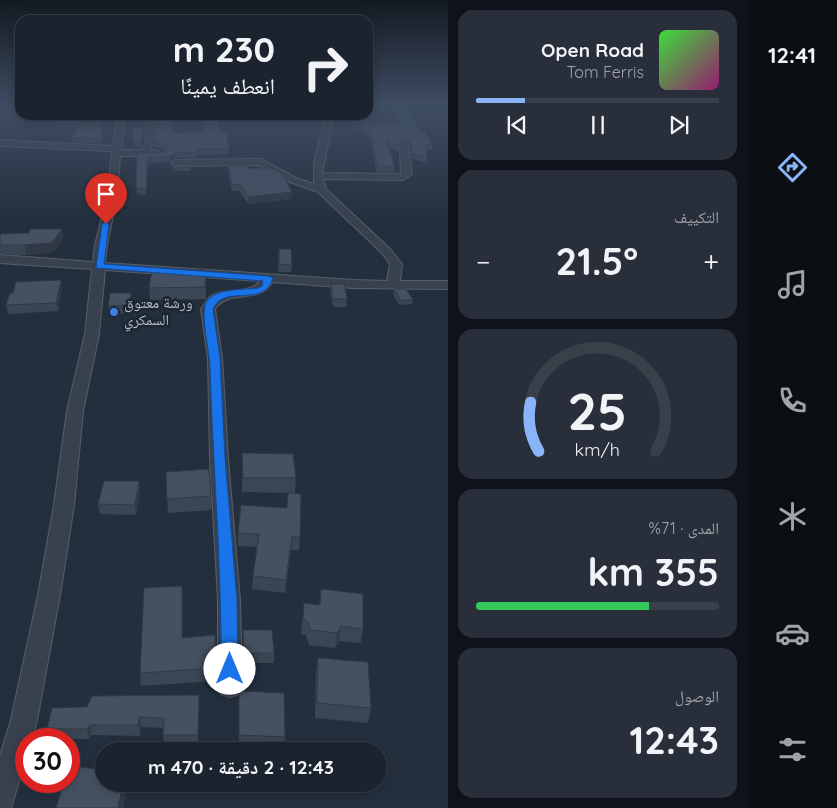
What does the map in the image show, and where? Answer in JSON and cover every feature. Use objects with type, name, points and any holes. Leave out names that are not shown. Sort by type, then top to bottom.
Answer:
[{"type":"street","points":[[25,145],[162,153]]},
{"type":"street","points":[[0,801],[24,720],[49,595],[64,504],[75,411],[92,334],[101,245],[112,197],[118,145]]},
{"type":"street","points":[[145,153],[148,145]]},
{"type":"street","points":[[323,145],[317,182],[321,190],[386,251],[396,264],[393,285]]},
{"type":"street","points":[[318,176],[403,176],[407,174],[404,148]]},
{"type":"street","points":[[176,163],[261,162],[293,180],[321,190]]},
{"type":"street","points":[[0,259],[268,278],[393,285],[448,285]]},
{"type":"street","points":[[230,686],[229,600],[219,458],[215,358],[208,309],[211,301],[222,295],[260,290],[266,287],[268,278]]},
{"type":"building","points":[[164,145],[228,145],[229,149],[197,149],[197,153],[175,153],[169,157],[148,158],[146,189],[136,188],[137,153],[162,153],[168,148]]},
{"type":"building","points":[[373,145],[388,145],[395,167],[377,166]]},
{"type":"building","points":[[411,145],[432,145],[425,145],[427,158],[412,153]]},
{"type":"building","points":[[173,164],[190,164],[190,167],[173,168]]},
{"type":"building","points":[[228,165],[247,165],[248,168],[272,168],[283,174],[292,192],[249,197],[239,184],[232,185]]},
{"type":"building","points":[[30,229],[62,229],[52,243],[0,245],[0,234],[29,233]]},
{"type":"building","points":[[279,249],[291,249],[292,265],[279,264]]},
{"type":"building","points":[[152,270],[206,270],[205,287],[149,288]]},
{"type":"building","points":[[61,280],[56,303],[6,305],[10,293],[13,293],[16,282]]},
{"type":"building","points":[[331,284],[344,284],[347,299],[333,299]]},
{"type":"building","points":[[394,289],[406,289],[413,300],[400,300]]},
{"type":"building","points":[[110,293],[131,293],[130,305],[108,306]]},
{"type":"building","points":[[242,453],[293,454],[296,478],[243,478]]},
{"type":"building","points":[[209,469],[211,496],[167,499],[166,472]]},
{"type":"building","points":[[104,481],[139,481],[135,505],[98,504]]},
{"type":"building","points":[[288,493],[301,494],[300,537],[292,536],[286,580],[253,576],[259,534],[238,533],[241,505],[287,508]]},
{"type":"building","points":[[182,586],[182,638],[215,635],[216,668],[140,673],[144,588]]},
{"type":"building","points":[[321,589],[363,594],[363,629],[341,626],[337,633],[311,630],[307,621],[303,619],[304,603],[320,605]]},
{"type":"building","points":[[243,630],[272,630],[274,653],[244,653]]},
{"type":"building","points":[[318,658],[368,662],[371,708],[317,703]]},
{"type":"building","points":[[239,691],[284,693],[285,737],[239,735]]},
{"type":"building","points":[[199,695],[198,735],[163,735],[164,718],[139,717],[138,725],[90,725],[87,729],[47,728],[52,708],[87,707],[92,696]]},
{"type":"building","points":[[80,767],[95,769],[95,792],[121,792],[118,808],[56,808],[60,793],[80,793]]},
{"type":"place","name":"ورشة معتوق السمكري","points":[[114,312]]},
{"type":"route","points":[[106,224],[99,266],[268,278],[266,287],[250,292],[222,295],[211,301],[208,309],[215,358],[219,458],[229,600],[230,669]]}]
